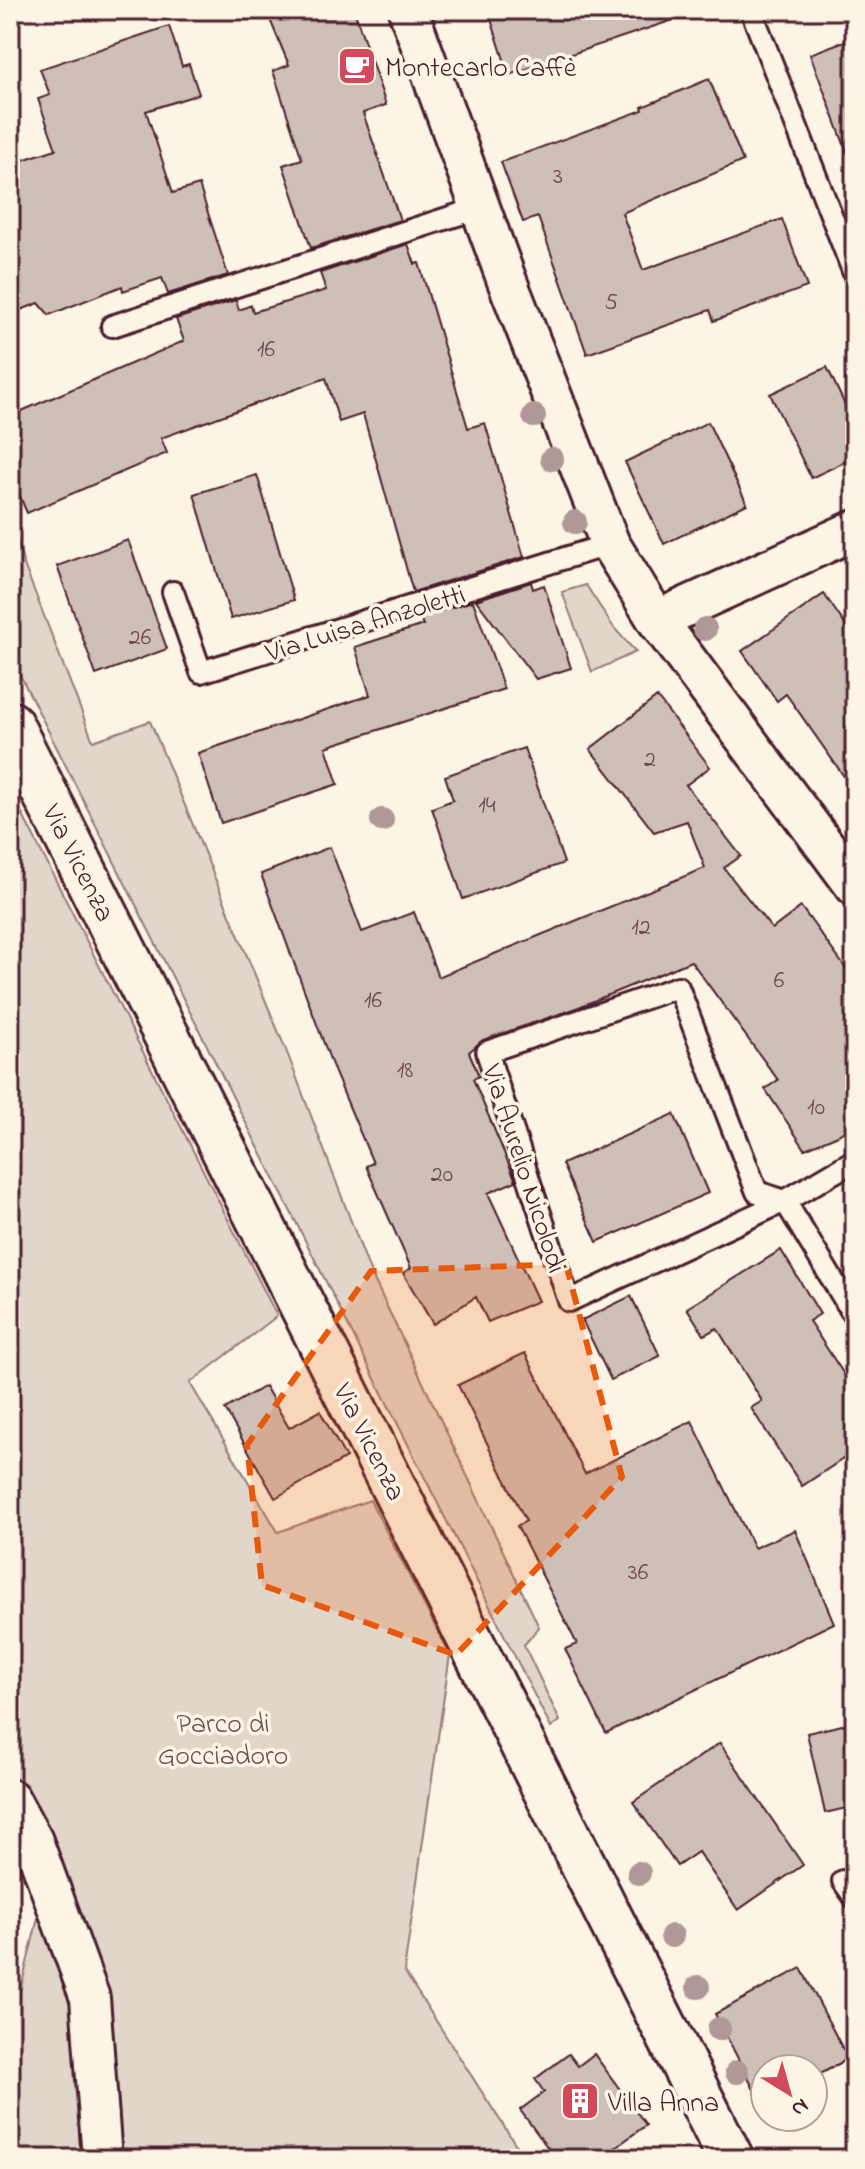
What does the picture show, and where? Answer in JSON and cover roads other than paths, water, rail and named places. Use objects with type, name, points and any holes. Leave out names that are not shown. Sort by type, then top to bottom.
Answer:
[{"type":"main road","name":"Via Vicenza","points":[[10,724],[731,2159]]},
{"type":"street","points":[[408,10],[507,281],[610,544],[657,620],[855,886]]},
{"type":"street","points":[[657,620],[855,530]]},
{"type":"street","points":[[10,1799],[33,1841],[90,1998],[102,2159]]},
{"type":"lane","points":[[751,10],[855,276]]},
{"type":"lane","points":[[112,326],[482,207]]},
{"type":"lane","name":"Via Luisa Anzoletti","points":[[173,592],[201,672],[610,544]]},
{"type":"lane","name":"Via Aurelio Nicolodi","points":[[855,1160],[785,1201],[569,1301],[487,1052],[678,987],[757,1192],[785,1201],[855,1317]]},
{"type":"lane","points":[[843,1881],[855,1898]]},
{"type":"place","name":"Montecarlo Caffè","points":[[357,66]]},
{"type":"place","name":"Villa Anna","points":[[580,2101]]},
{"type":"park label","name":"Parco di Gocciadoro","points":[[223,1738]]}]
